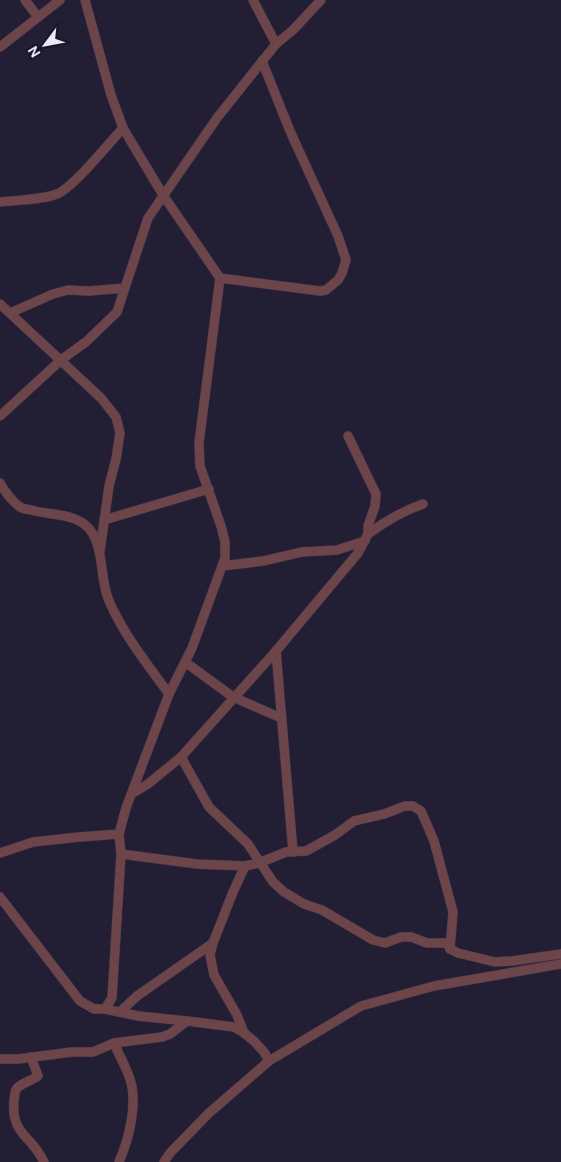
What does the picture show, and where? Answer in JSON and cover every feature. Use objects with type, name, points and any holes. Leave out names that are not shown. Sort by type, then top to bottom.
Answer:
[{"type":"street","points":[[25,0],[38,17]]},
{"type":"street","points":[[0,47],[60,0]]},
{"type":"street","points":[[86,0],[111,95],[122,128],[163,195],[220,278],[199,444],[200,466],[209,489],[224,542],[225,558],[185,662],[169,694],[126,808],[119,834],[121,854],[112,998],[105,1008]]},
{"type":"street","points":[[254,0],[276,44]]},
{"type":"street","points":[[0,416],[61,360],[87,342],[117,312],[148,218],[163,195],[216,118],[262,61],[276,44],[293,30],[321,0]]},
{"type":"street","points":[[220,278],[320,291],[332,286],[338,280],[346,260],[338,236],[290,131],[262,61]]},
{"type":"street","points":[[0,202],[50,196],[63,191],[122,128]]},
{"type":"street","points":[[10,313],[68,290],[89,291],[125,288]]},
{"type":"street","points":[[0,304],[101,398],[116,417],[120,433],[104,520],[100,554]]},
{"type":"street","points":[[133,793],[148,784],[181,757],[276,651],[358,553],[366,538],[375,506],[376,494],[348,436]]},
{"type":"street","points":[[0,483],[6,494],[21,508],[71,517],[82,521],[93,534],[100,554],[108,599],[127,635],[169,694]]},
{"type":"street","points":[[104,520],[209,489]]},
{"type":"street","points":[[222,566],[263,561],[302,552],[337,550],[366,538],[393,516],[423,504]]},
{"type":"street","points":[[276,651],[293,852]]},
{"type":"street","points":[[185,662],[233,697],[281,718]]},
{"type":"street","points":[[181,757],[209,807],[248,844],[273,882],[284,892],[304,904],[327,914],[372,940],[385,943],[401,937],[411,937],[427,943],[447,943],[450,949],[458,953],[495,962],[561,954]]},
{"type":"street","points":[[121,854],[196,864],[245,866],[259,863],[286,852],[306,851],[335,835],[354,820],[384,814],[405,806],[413,806],[421,811],[434,841],[453,912],[450,949]]},
{"type":"street","points":[[0,853],[33,842],[119,834]]},
{"type":"street","points":[[244,1033],[237,1015],[214,976],[210,955],[212,943],[245,866]]},
{"type":"street","points":[[0,897],[80,1000],[94,1009],[105,1008],[138,1016],[187,1020],[234,1028],[254,1041],[269,1061]]},
{"type":"street","points":[[120,1012],[137,996],[212,943]]},
{"type":"street","points":[[164,1162],[170,1153],[209,1113],[269,1061],[361,1006],[434,986],[561,964]]},
{"type":"street","points":[[0,1059],[18,1059],[72,1052],[93,1052],[114,1043],[162,1037],[170,1034],[187,1020]]},
{"type":"street","points":[[114,1043],[130,1080],[133,1098],[133,1109],[119,1162]]},
{"type":"street","points":[[31,1057],[38,1076],[17,1088],[15,1092],[14,1118],[20,1131],[35,1146],[44,1162]]}]
